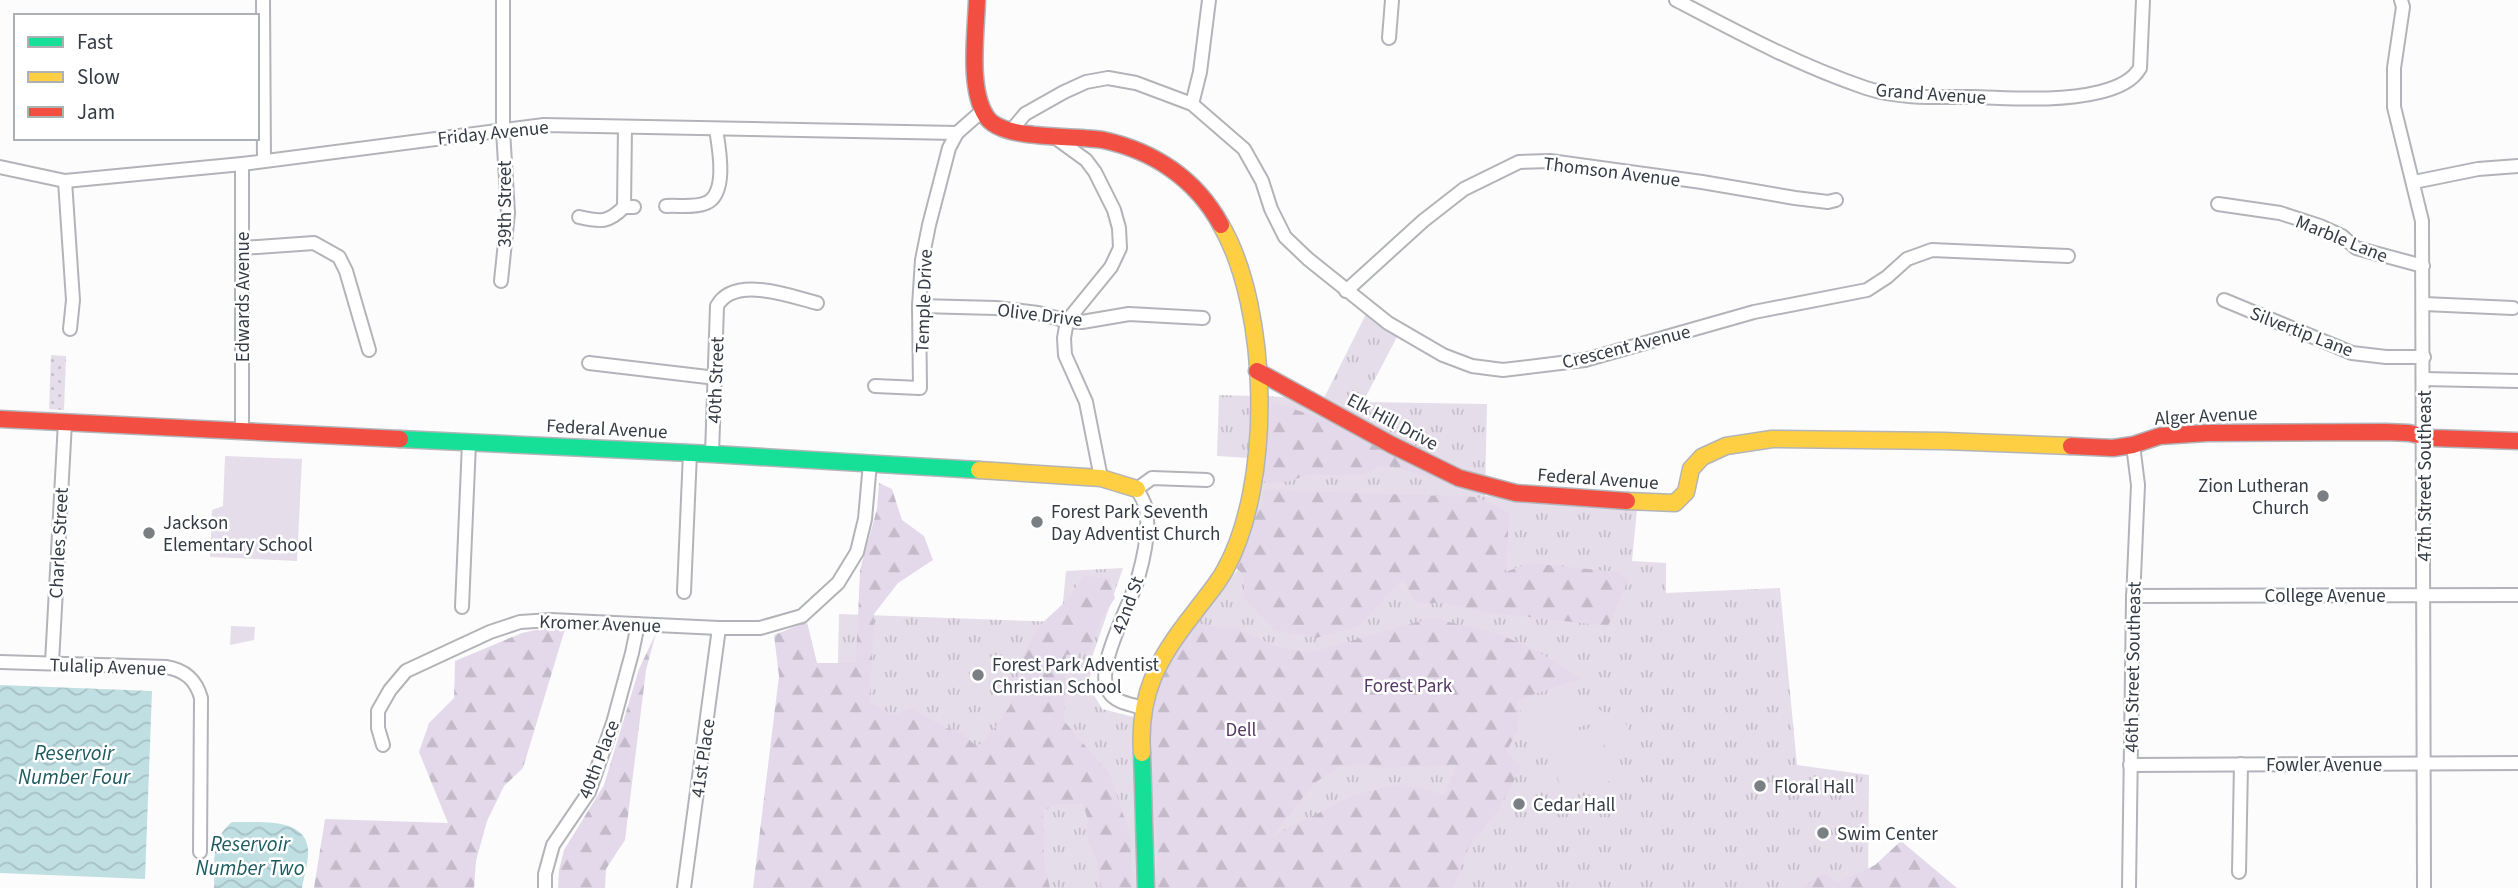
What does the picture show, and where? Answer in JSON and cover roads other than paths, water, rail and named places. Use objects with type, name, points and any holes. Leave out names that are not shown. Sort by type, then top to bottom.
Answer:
[{"type":"street","points":[[264,0],[264,161]]},
{"type":"street","name":"39th Street","points":[[501,281],[508,213],[503,130],[503,0]]},
{"type":"street","points":[[977,0],[977,100],[989,122],[1010,132],[1105,140],[1149,153],[1175,170],[1200,193],[1220,217],[1237,262],[1248,311],[1257,371],[1259,441],[1254,489],[1245,528],[1225,570],[1164,652],[1142,708],[1146,888]]},
{"type":"street","points":[[1192,104],[1200,72],[1209,0]]},
{"type":"street","points":[[1389,38],[1392,0]]},
{"type":"street","name":"Grand Avenue","points":[[1677,0],[1774,49],[1872,90],[1936,97],[2024,98],[2082,95],[2119,86],[2135,76],[2140,68],[2143,0]]},
{"type":"street","name":"47th Street Southeast","points":[[2402,0],[2394,68],[2394,107],[2422,221],[2424,888]]},
{"type":"street","name":"Crescent Avenue","points":[[1010,132],[1025,114],[1064,92],[1086,82],[1108,78],[1136,83],[1192,104],[1244,149],[1262,181],[1271,209],[1285,237],[1346,291],[1388,323],[1443,355],[1472,366],[1503,370],[1585,359],[1754,312],[1867,290],[1907,259],[1932,250],[2068,256]]},
{"type":"street","points":[[957,133],[982,111]]},
{"type":"street","name":"Friday Avenue","points":[[0,167],[65,181],[242,164],[503,130],[571,125],[957,133]]},
{"type":"street","points":[[579,217],[613,219],[629,207],[625,127]]},
{"type":"street","points":[[666,206],[699,205],[716,196],[719,187],[720,151],[716,128]]},
{"type":"street","name":"Temple Drive","points":[[875,386],[920,387],[919,306],[922,260],[946,159],[957,133]]},
{"type":"street","points":[[1049,134],[1086,160],[1114,210],[1119,228],[1121,248],[1111,267],[1067,321],[1063,338],[1065,355],[1086,402],[1101,478]]},
{"type":"street","name":"Thomson Avenue","points":[[1346,291],[1423,221],[1464,189],[1518,162],[1550,161],[1702,181],[1796,198],[1828,202],[1836,200]]},
{"type":"street","name":"Edwards Avenue","points":[[242,164],[242,430]]},
{"type":"street","points":[[2414,182],[2478,169],[2518,166]]},
{"type":"street","points":[[65,181],[73,300],[69,330]]},
{"type":"street","name":"Marble Lane","points":[[2218,204],[2280,213],[2342,236],[2356,248],[2423,266]]},
{"type":"street","points":[[242,248],[314,243],[339,257],[346,271],[369,350]]},
{"type":"street","name":"40th Street","points":[[712,454],[717,306],[722,297],[732,291],[758,290],[817,303]]},
{"type":"street","name":"Silvertip Lane","points":[[2224,300],[2352,353],[2386,357],[2424,357]]},
{"type":"street","points":[[2424,304],[2512,308]]},
{"type":"street","name":"Olive Drive","points":[[919,306],[1010,310],[1083,322],[1129,314],[1203,318]]},
{"type":"street","points":[[589,363],[716,378]]},
{"type":"street","name":"Elk Hill Drive","points":[[1257,371],[1392,445],[1459,478],[1516,493]]},
{"type":"street","points":[[2423,379],[2518,381]]},
{"type":"street","name":"Federal Avenue","points":[[0,419],[870,463],[1101,478],[1136,489]]},
{"type":"street","name":"Charles Street","points":[[52,663],[65,422]]},
{"type":"street","name":"Alger Avenue","points":[[1772,439],[1944,441],[2113,448],[2133,446],[2160,436],[2207,433],[2386,432],[2434,438],[2518,441]]},
{"type":"street","name":"Federal Avenue","points":[[1516,493],[1675,503],[1686,492],[1691,469],[1702,457],[1726,446],[1772,439]]},
{"type":"street","points":[[462,607],[469,443]]},
{"type":"street","name":"46th Street Southeast","points":[[2129,888],[2133,596],[2138,485],[2133,446]]},
{"type":"street","points":[[684,592],[690,453]]},
{"type":"street","name":"Kromer Avenue","points":[[383,745],[378,728],[378,711],[406,671],[491,632],[520,622],[551,620],[760,628],[802,616],[838,583],[857,552],[865,519],[870,463]]},
{"type":"street","points":[[1136,489],[1152,478],[1206,480]]},
{"type":"street","name":"42nd St","points":[[1136,489],[1146,506],[1145,550],[1137,581],[1119,624],[1104,680],[1108,691],[1117,700],[1142,708]]},
{"type":"street","name":"College Avenue","points":[[2133,596],[2518,595]]},
{"type":"street","name":"40th Place","points":[[545,888],[545,874],[552,845],[589,792],[612,723],[638,624]]},
{"type":"street","name":"41st Place","points":[[684,888],[719,628]]},
{"type":"street","name":"Tulalip Avenue","points":[[0,662],[174,668],[191,677],[201,698],[200,852]]},
{"type":"street","name":"Fowler Avenue","points":[[2130,765],[2518,763]]},
{"type":"street","points":[[2239,872],[2241,764]]},
{"type":"water","name":"Reservoir Number Four","points":[[0,685],[152,691],[145,879],[0,873]]},
{"type":"water","name":"Reservoir Number Two","points":[[232,822],[266,822],[289,826],[298,831],[305,838],[308,849],[302,888],[214,888],[217,844]]},
{"type":"place","name":"Zion Lutheran Church","points":[[2323,496]]},
{"type":"place","name":"Forest Park Seventh Day Adventist Church","points":[[1037,522]]},
{"type":"place","name":"Jackson Elementary School","points":[[149,533]]},
{"type":"place","name":"Forest Park Adventist Christian School","points":[[978,675]]},
{"type":"place","name":"Floral Hall","points":[[1760,786]]},
{"type":"place","name":"Cedar Hall","points":[[1519,804]]},
{"type":"place","name":"Swim Center","points":[[1823,833]]},
{"type":"park label","name":"Forest Park","points":[[1408,685]]},
{"type":"park label","name":"Dell","points":[[1241,729]]}]
